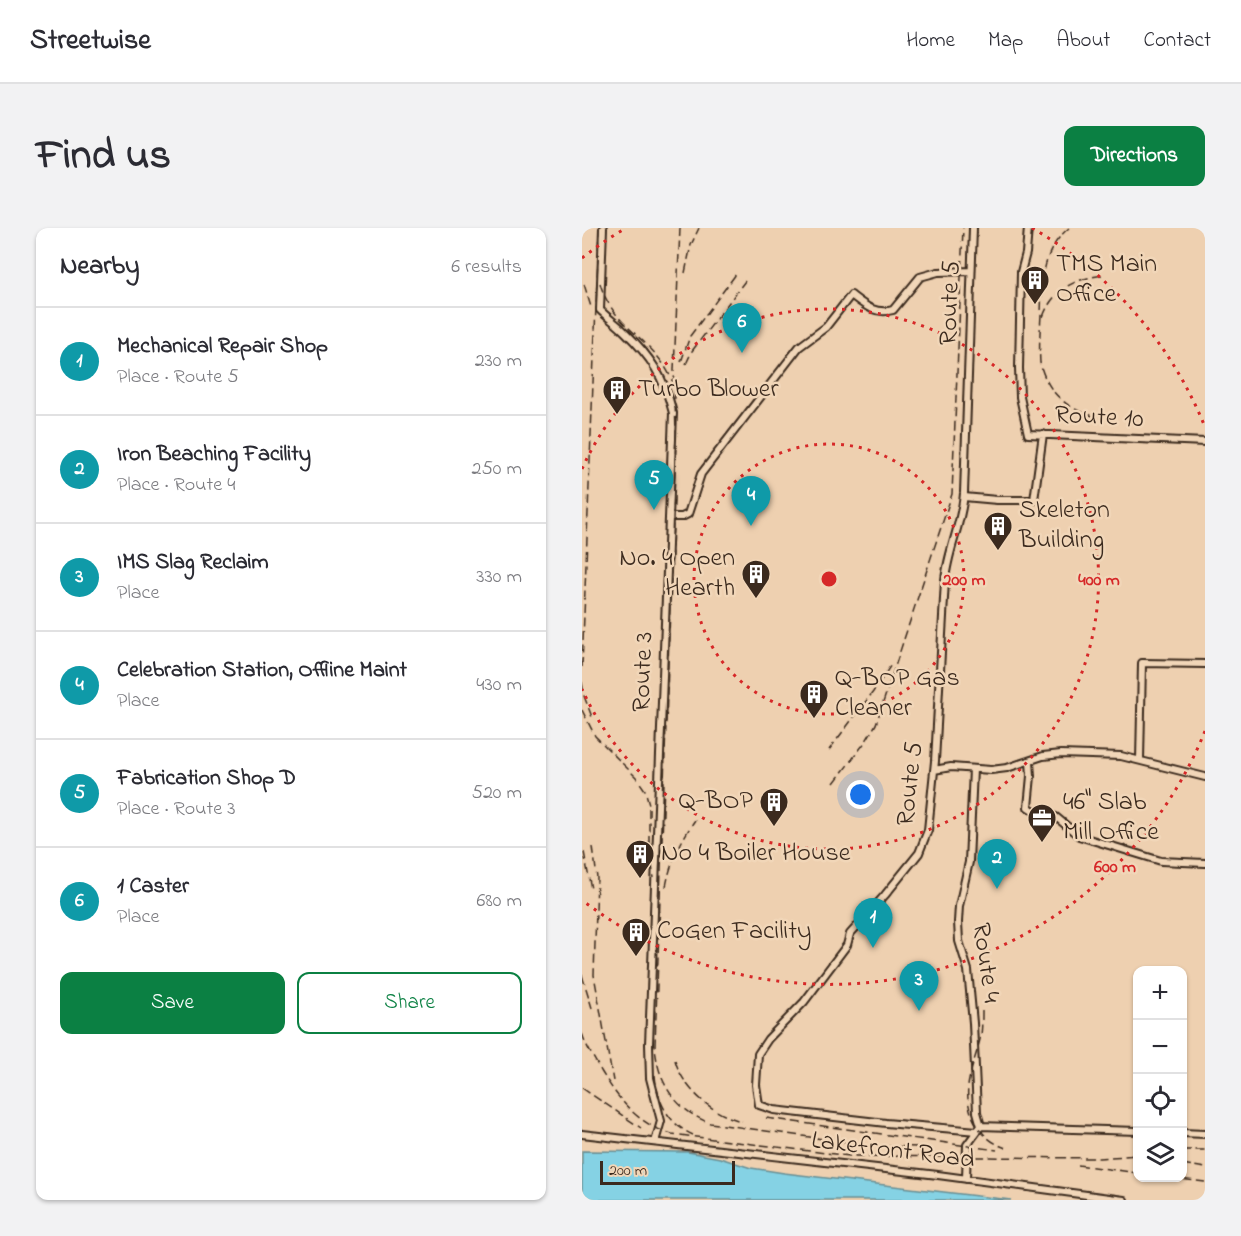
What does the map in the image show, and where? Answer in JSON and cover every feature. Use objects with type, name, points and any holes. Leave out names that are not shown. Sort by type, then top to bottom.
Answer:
[{"type":"street","name":"Route 3","points":[[603,228],[600,310],[648,355],[657,368],[673,413],[649,1044],[650,1078],[661,1120],[656,1142]]},
{"type":"street","name":"Route 5","points":[[973,228],[964,497],[947,561],[928,830],[919,853],[850,934],[847,945],[804,1002],[768,1039],[758,1054],[756,1085],[759,1105],[774,1110],[879,1122],[979,1128]]},
{"type":"street","name":"Route 10","points":[[1028,228],[1026,253],[1021,272],[1020,398],[1028,434],[1205,442]]},
{"type":"street","points":[[669,518],[688,514],[701,474],[799,347],[826,327],[851,295],[871,309],[887,312],[893,310],[920,277],[938,272],[971,271]]},
{"type":"street","points":[[964,497],[990,500],[1035,500],[1042,434]]},
{"type":"street","points":[[1140,760],[1142,663],[1205,664]]},
{"type":"street","points":[[934,770],[951,767],[991,770],[1007,768],[1043,756],[1061,754],[1121,756],[1205,777]]},
{"type":"street","points":[[1030,761],[1028,807],[1039,814],[1056,817],[1078,836],[1161,861],[1205,863]]},
{"type":"street","name":"Route 4","points":[[973,769],[969,862],[959,906],[958,922],[959,941],[968,970],[979,1128]]},
{"type":"street","points":[[966,1179],[967,1146],[979,1128],[1133,1131]]},
{"type":"street","points":[[1187,1133],[1205,1134]]},
{"type":"street","name":"Lakefront Road","points":[[582,1134],[1124,1200]]},
{"type":"water","points":[[582,1151],[688,1152],[720,1158],[751,1168],[784,1173],[1011,1200],[582,1200]]},
{"type":"railway","points":[[582,667],[599,228]]},
{"type":"railway","points":[[680,228],[674,370],[676,433],[655,1045],[660,1071],[664,1083],[678,1102],[687,1111],[710,1123],[873,1146],[920,1147]]},
{"type":"railway","points":[[685,273],[691,245],[699,228]]},
{"type":"railway","points":[[834,783],[876,724],[952,494],[963,228]]},
{"type":"railway","points":[[1069,228],[1053,247],[1045,268],[1040,363],[1043,374],[1060,399],[1077,410],[1097,417]]},
{"type":"railway","points":[[681,362],[690,336],[736,274]]},
{"type":"railway","points":[[1043,317],[1047,307],[1059,292],[1075,282],[1104,275]]},
{"type":"railway","points":[[686,364],[692,351],[745,281]]},
{"type":"railway","points":[[600,283],[606,299],[615,312],[657,355],[673,383]]},
{"type":"railway","points":[[584,284],[591,307]]},
{"type":"railway","points":[[829,750],[891,665]]},
{"type":"railway","points":[[582,682],[584,696],[592,717]]},
{"type":"railway","points":[[582,710],[595,736],[636,777],[645,790],[649,804],[649,843],[654,878]]},
{"type":"railway","points":[[666,887],[677,852],[695,820]]},
{"type":"railway","points":[[593,847],[597,878],[594,975],[613,1081]]},
{"type":"railway","points":[[584,852],[591,889]]},
{"type":"railway","points":[[582,975],[592,1008]]},
{"type":"railway","points":[[982,1011],[981,1035],[969,1080],[968,1102],[980,1130],[996,1144],[1006,1148]]},
{"type":"railway","points":[[582,1033],[601,1071],[630,1110],[649,1124],[672,1134],[850,1156],[1099,1158],[1133,1155]]},
{"type":"railway","points":[[675,1060],[685,1081],[701,1099],[720,1113],[742,1121]]},
{"type":"railway","points":[[655,1075],[658,1094],[665,1111],[677,1125],[693,1135]]},
{"type":"railway","points":[[582,1088],[641,1128]]},
{"type":"railway","points":[[766,1118],[997,1150]]},
{"type":"railway","points":[[1187,1150],[1205,1150]]},
{"type":"railway","points":[[1078,1165],[1133,1172]]},
{"type":"railway","points":[[1187,1165],[1205,1168]]},
{"type":"railway","points":[[1187,1180],[1205,1182]]},
{"type":"place","name":"TMS Main Office","points":[[1035,306]]},
{"type":"place","name":"1 Caster","points":[[742,353]]},
{"type":"place","name":"Turbo Blower","points":[[617,416]]},
{"type":"place","name":"Fabrication Shop D","points":[[654,510]]},
{"type":"place","name":"Celebration Station, Offline Maint","points":[[751,526]]},
{"type":"place","name":"Skeleton Building","points":[[998,552]]},
{"type":"place","name":"No. 4 Open Hearth","points":[[756,600]]},
{"type":"place","name":"Q-BOP Gas Cleaner","points":[[814,720]]},
{"type":"place","name":"Q-BOP","points":[[774,828]]},
{"type":"place","name":"46\" Slab Mill Office","points":[[1042,844]]},
{"type":"place","name":"No 4 Boiler House","points":[[640,880]]},
{"type":"place","name":"Iron Beaching Facility","points":[[997,889]]},
{"type":"place","name":"Mechanical Repair Shop","points":[[873,948]]},
{"type":"place","name":"CoGen Facility","points":[[636,958]]},
{"type":"place","name":"IMS Slag Reclaim","points":[[919,1011]]}]
